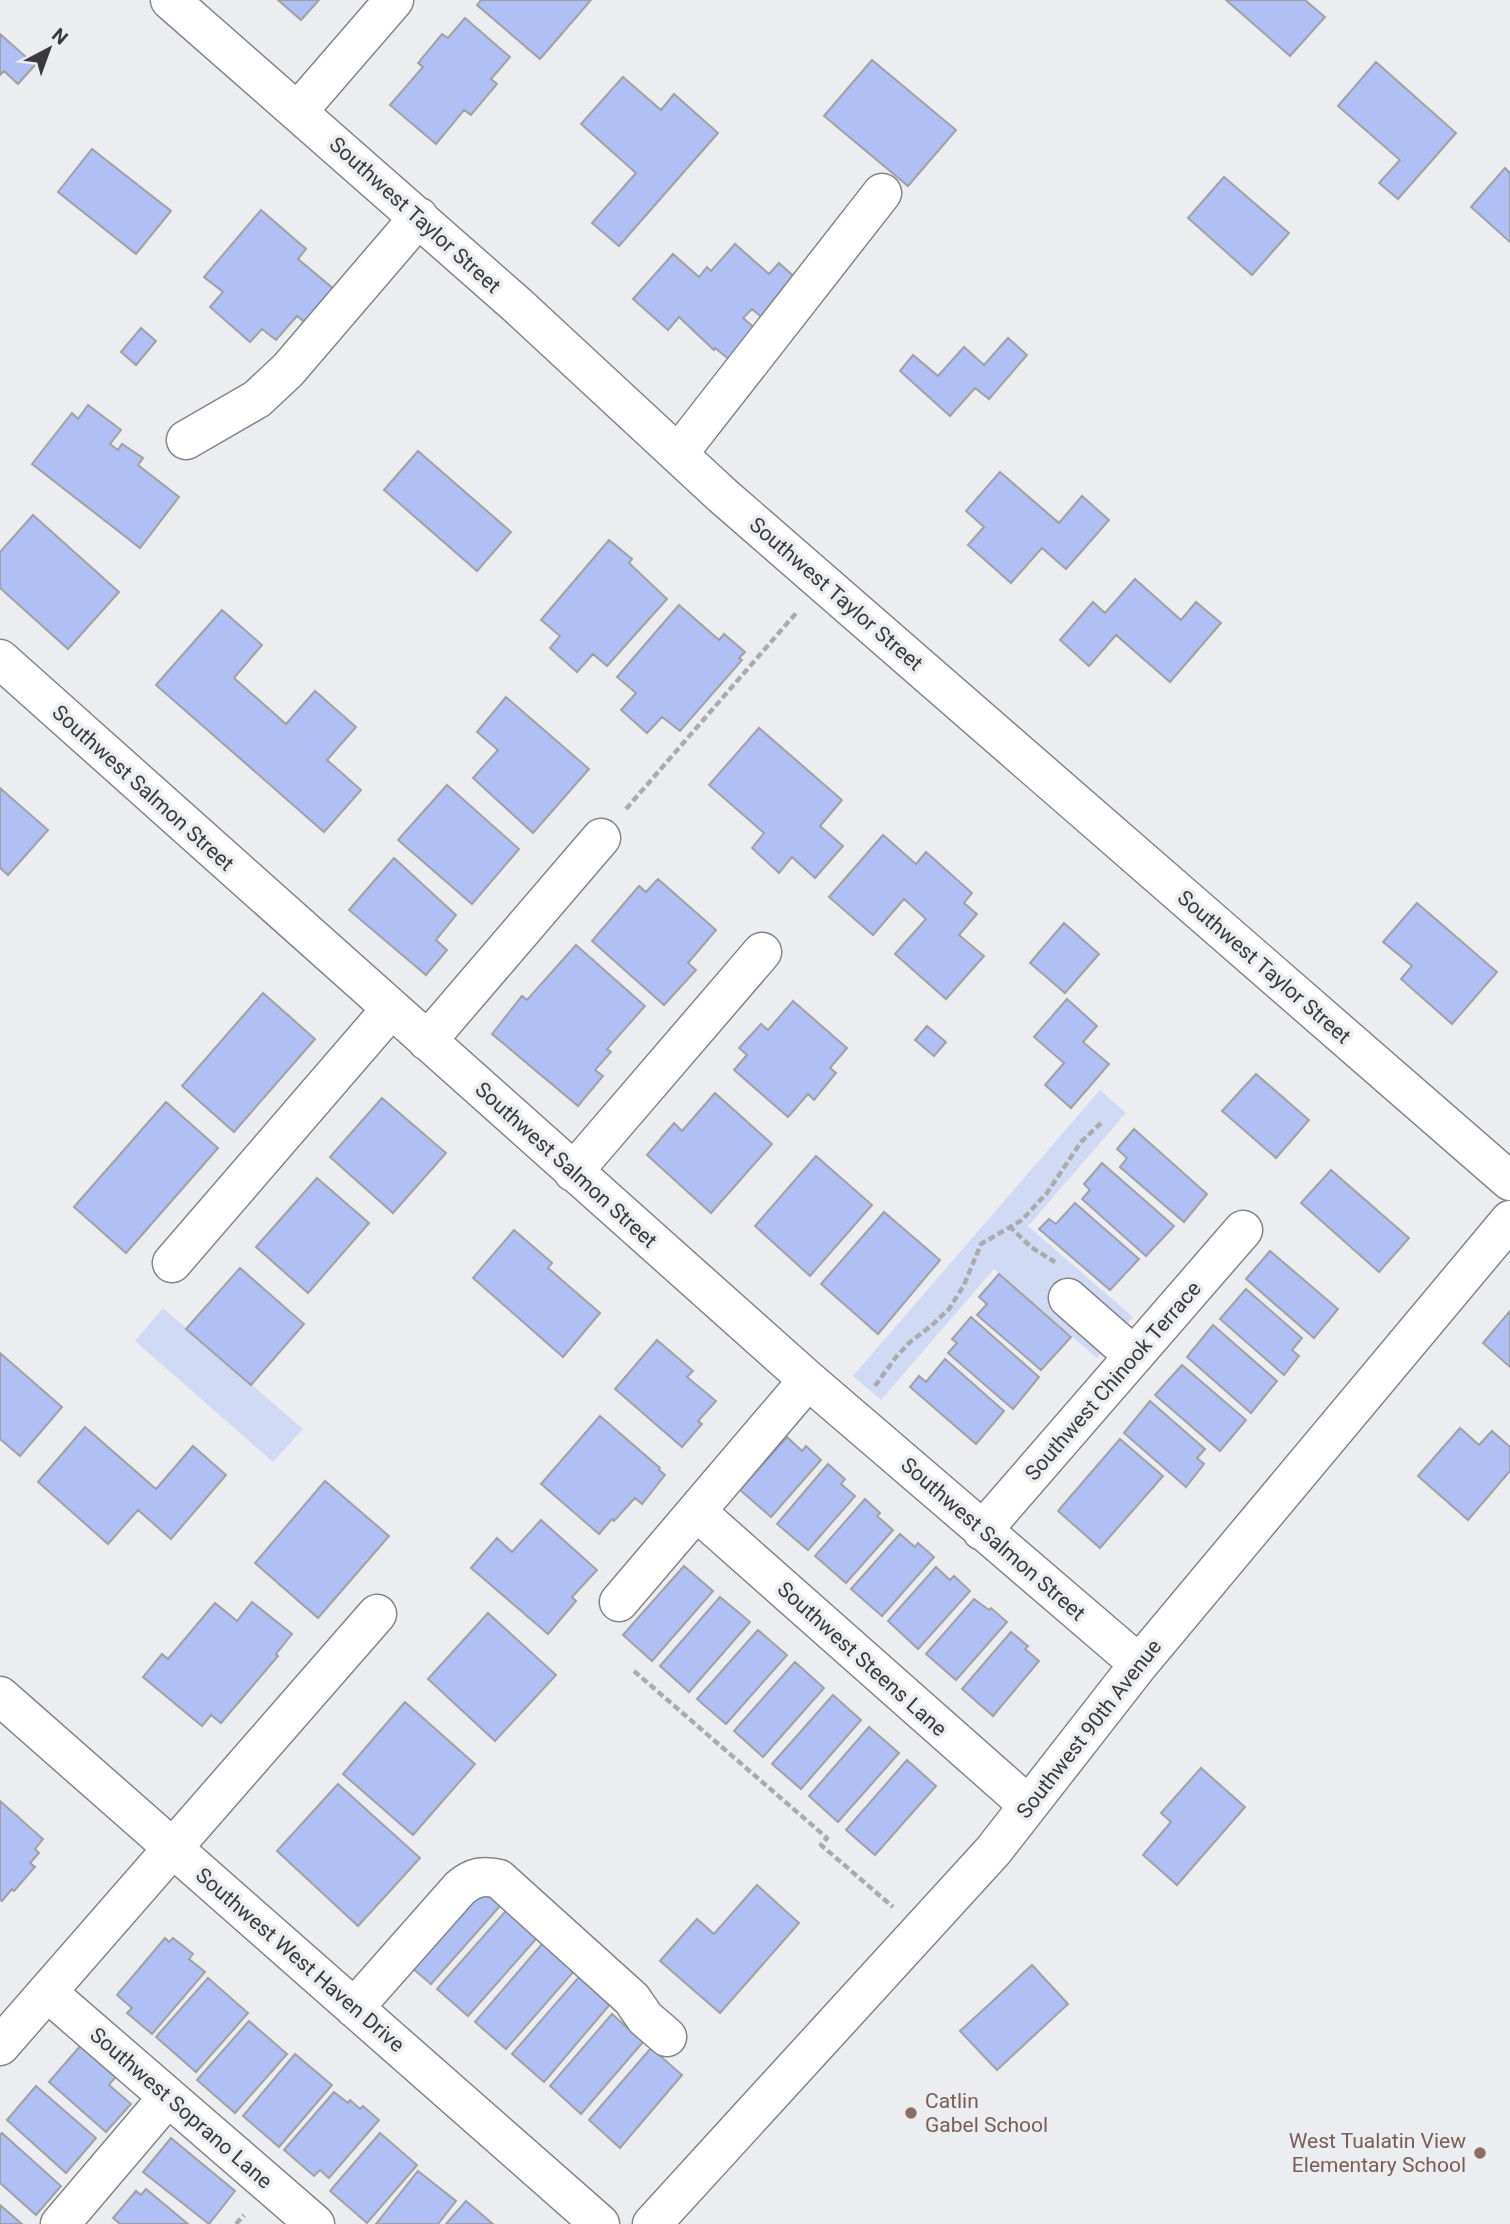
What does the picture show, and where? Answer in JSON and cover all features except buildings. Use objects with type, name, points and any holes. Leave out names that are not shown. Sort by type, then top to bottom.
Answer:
[{"type":"street","name":"Southwest Taylor Street","points":[[170,0],[516,304],[822,582],[1510,1181]]},
{"type":"street","points":[[298,111],[394,0]]},
{"type":"street","points":[[678,454],[882,193]]},
{"type":"street","points":[[186,440],[257,399],[288,370],[419,218]]},
{"type":"street","name":"Southwest Salmon Street","points":[[0,659],[808,1380],[1139,1664]]},
{"type":"street","points":[[427,1041],[601,838]]},
{"type":"street","points":[[573,1172],[762,952]]},
{"type":"street","points":[[172,1263],[391,1009]]},
{"type":"street","name":"Southwest 90th Avenue","points":[[652,2224],[993,1851],[1139,1664],[1510,1220]]},
{"type":"street","name":"Southwest Chinook Terrace","points":[[982,1531],[1244,1230]]},
{"type":"street","points":[[1068,1298],[1134,1356]]},
{"type":"street","points":[[619,1602],[808,1380]]},
{"type":"street","name":"Southwest Steens Lane","points":[[697,1512],[1028,1805]]},
{"type":"street","points":[[6,2028],[47,1992],[377,1614]]},
{"type":"street","name":"Southwest West Haven Drive","points":[[0,1696],[600,2224]]},
{"type":"street","points":[[354,2008],[460,1888],[477,1877],[489,1877],[499,1879],[561,1934],[632,1998],[645,2018],[667,2037]]},
{"type":"street","name":"Southwest Soprano Lane","points":[[47,1992],[315,2224]]},
{"type":"street","points":[[60,2224],[168,2097]]},
{"type":"path","points":[[601,838],[822,582]]},
{"type":"path","points":[[849,1415],[903,1349],[949,1309],[964,1285],[981,1244],[1022,1220],[1046,1193],[1081,1142],[1101,1123]]},
{"type":"path","points":[[1009,1226],[1031,1247],[1058,1263],[1068,1276],[1068,1298]]},
{"type":"path","points":[[634,1671],[827,1838],[821,1845],[920,1930]]},
{"type":"shaded area","points":[[1100,1090],[1126,1113],[1028,1226],[1133,1317],[1097,1358],[994,1269],[881,1400],[853,1376]]},
{"type":"shaded area","points":[[163,1308],[303,1429],[273,1462],[135,1341]]},
{"type":"place","name":"Catlin Gabel School","points":[[911,2113]]},
{"type":"place","name":"West Tualatin View Elementary School","points":[[1480,2153]]}]
